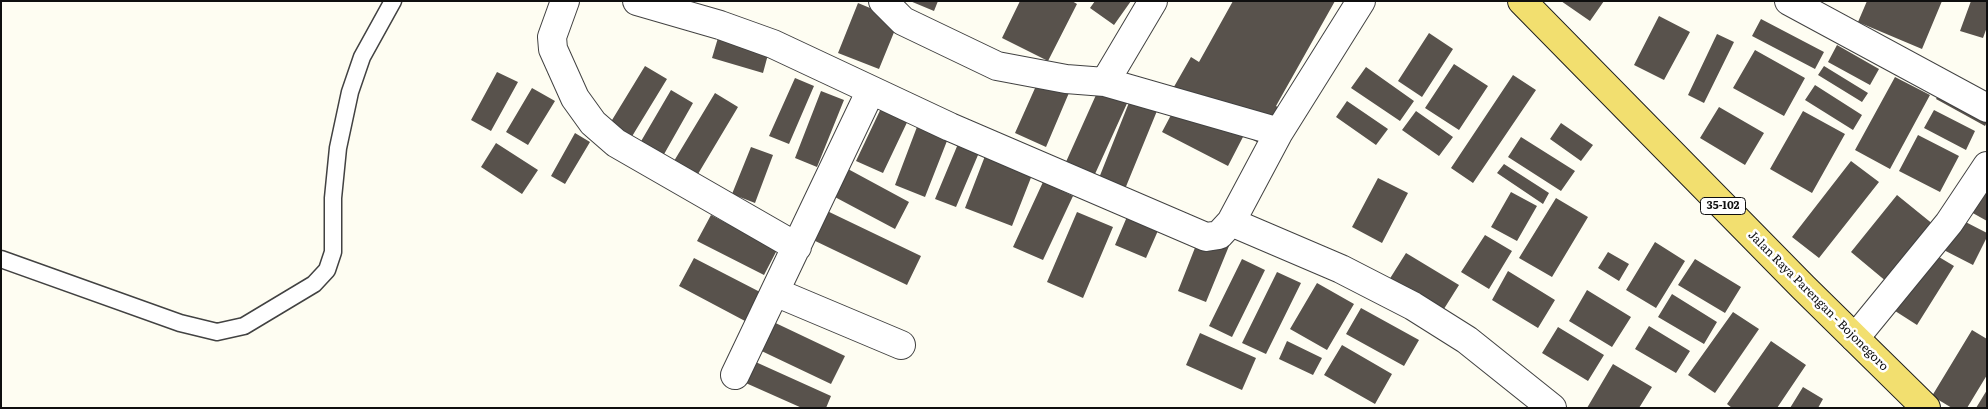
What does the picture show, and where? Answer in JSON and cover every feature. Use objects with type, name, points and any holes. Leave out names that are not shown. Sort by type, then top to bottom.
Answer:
[{"type":"main road","name":"Jalan Raya Parengan - Bojonegoro","points":[[1522,1],[1926,408]]},
{"type":"street","points":[[565,1],[552,37],[552,49],[576,98],[593,123],[616,143],[797,247]]},
{"type":"street","points":[[637,1],[720,25],[773,44],[950,127],[1206,237],[1219,235],[1231,222],[1280,132],[1361,1]]},
{"type":"street","points":[[884,1],[903,21],[997,66],[1066,79],[1105,82],[1280,132]]},
{"type":"street","points":[[1105,82],[1154,1]]},
{"type":"street","points":[[1789,1],[1987,108]]},
{"type":"street","points":[[735,375],[871,90]]},
{"type":"street","points":[[1855,338],[1962,207],[1987,166]]},
{"type":"street","points":[[1231,222],[1341,269],[1413,306],[1468,340],[1552,408]]},
{"type":"street","points":[[775,292],[901,345]]},
{"type":"lane","points":[[1,258],[180,323],[218,332],[244,326],[314,284],[327,270],[333,252],[333,198],[338,148],[350,92],[362,57],[393,1]]},
{"type":"building","points":[[910,1],[938,1],[934,11]]},
{"type":"building","points":[[1020,1],[1072,1],[1077,4],[1048,61],[1002,38]]},
{"type":"building","points":[[1095,1],[1131,1],[1114,25],[1090,8]]},
{"type":"building","points":[[1233,1],[1335,1],[1276,106],[1284,111],[1264,146],[1244,135],[1228,166],[1162,132],[1180,98],[1171,92],[1191,57],[1199,62]]},
{"type":"building","points":[[1561,1],[1604,1],[1590,21]]},
{"type":"building","points":[[1867,1],[1942,1],[1922,49],[1858,22]]},
{"type":"building","points":[[1971,1],[1987,1],[1987,27],[1983,38],[1960,31]]},
{"type":"building","points":[[858,3],[899,20],[879,69],[838,53]]},
{"type":"building","points":[[1659,16],[1690,32],[1664,80],[1634,65]]},
{"type":"building","points":[[1761,19],[1824,52],[1815,69],[1752,36]]},
{"type":"building","points":[[723,21],[773,36],[763,73],[712,58]]},
{"type":"building","points":[[1429,33],[1453,49],[1422,97],[1398,81]]},
{"type":"building","points":[[1717,34],[1734,42],[1704,103],[1688,95]]},
{"type":"building","points":[[1837,45],[1879,69],[1870,85],[1828,62]]},
{"type":"building","points":[[1755,50],[1805,78],[1784,116],[1733,88]]},
{"type":"building","points":[[1454,64],[1488,86],[1459,130],[1425,108]]},
{"type":"building","points":[[645,66],[667,79],[631,138],[609,125]]},
{"type":"building","points":[[1824,66],[1868,93],[1862,102],[1818,75]]},
{"type":"building","points":[[1366,67],[1414,101],[1400,121],[1351,88]]},
{"type":"building","points":[[1044,68],[1074,81],[1046,147],[1015,133]]},
{"type":"building","points":[[497,72],[518,82],[491,131],[471,120]]},
{"type":"building","points":[[1513,75],[1536,90],[1473,183],[1451,168]]},
{"type":"building","points":[[1895,77],[1930,95],[1890,169],[1855,150]]},
{"type":"building","points":[[795,78],[814,86],[789,144],[769,136]]},
{"type":"building","points":[[1815,85],[1862,115],[1853,130],[1805,100]]},
{"type":"building","points":[[1100,86],[1129,99],[1090,185],[1061,173]]},
{"type":"building","points":[[1944,86],[1987,110],[1985,126],[1936,99]]},
{"type":"building","points":[[532,88],[555,101],[528,145],[506,132]]},
{"type":"building","points":[[671,90],[693,103],[663,156],[640,143]]},
{"type":"building","points":[[821,91],[844,100],[817,167],[795,158]]},
{"type":"building","points":[[715,93],[738,107],[695,179],[671,166]]},
{"type":"building","points":[[1132,95],[1159,106],[1125,189],[1099,178]]},
{"type":"building","points":[[1347,101],[1388,129],[1376,145],[1336,117]]},
{"type":"building","points":[[884,102],[911,114],[883,173],[856,161]]},
{"type":"building","points":[[1719,107],[1764,133],[1745,165],[1700,138]]},
{"type":"building","points":[[1934,110],[1975,131],[1966,150],[1924,128]]},
{"type":"building","points":[[923,111],[954,123],[925,197],[895,185]]},
{"type":"building","points":[[1416,111],[1453,137],[1439,156],[1402,130]]},
{"type":"building","points":[[1803,111],[1845,134],[1812,193],[1770,169]]},
{"type":"building","points":[[968,120],[989,129],[956,207],[935,199]]},
{"type":"building","points":[[1561,123],[1593,145],[1581,161],[1550,139]]},
{"type":"building","points":[[575,133],[590,142],[565,184],[551,176]]},
{"type":"building","points":[[1918,135],[1959,156],[1940,192],[1899,171]]},
{"type":"building","points":[[1521,137],[1575,171],[1561,191],[1508,157]]},
{"type":"building","points":[[496,143],[538,170],[522,194],[481,167]]},
{"type":"building","points":[[751,147],[773,155],[755,203],[732,194]]},
{"type":"building","points":[[985,156],[1032,175],[1012,226],[965,208]]},
{"type":"building","points":[[1851,161],[1879,182],[1819,258],[1792,237]]},
{"type":"building","points":[[1987,161],[1987,221],[1962,207]]},
{"type":"building","points":[[1504,164],[1549,193],[1543,204],[1497,173]]},
{"type":"building","points":[[848,169],[909,202],[895,229],[833,196]]},
{"type":"building","points":[[1378,178],[1408,193],[1382,243],[1352,227]]},
{"type":"building","points":[[1043,182],[1073,196],[1043,260],[1013,247]]},
{"type":"building","points":[[1511,192],[1537,206],[1517,241],[1491,227]]},
{"type":"building","points":[[1897,195],[1934,225],[1887,282],[1851,252]]},
{"type":"building","points":[[1556,198],[1588,217],[1552,277],[1519,258]]},
{"type":"building","points":[[823,209],[921,256],[907,285],[809,238]]},
{"type":"building","points":[[1077,212],[1113,227],[1083,298],[1047,282]]},
{"type":"building","points":[[1129,212],[1160,226],[1146,258],[1115,245]]},
{"type":"building","points":[[1950,214],[1987,233],[1987,237],[1973,265],[1934,245]]},
{"type":"building","points":[[711,215],[777,250],[764,275],[697,241]]},
{"type":"building","points":[[1200,235],[1229,246],[1206,302],[1178,291]]},
{"type":"building","points":[[1485,235],[1512,251],[1489,289],[1461,272]]},
{"type":"building","points":[[1655,242],[1685,261],[1656,308],[1626,290]]},
{"type":"building","points":[[1929,251],[1954,266],[1917,325],[1892,309]]},
{"type":"building","points":[[1608,252],[1629,264],[1619,281],[1598,268]]},
{"type":"building","points":[[1406,253],[1459,285],[1442,312],[1389,280]]},
{"type":"building","points":[[694,258],[760,292],[745,321],[679,286]]},
{"type":"building","points":[[1242,259],[1265,270],[1232,337],[1209,326]]},
{"type":"building","points":[[1695,259],[1741,287],[1725,313],[1678,285]]},
{"type":"building","points":[[1508,271],[1555,300],[1538,328],[1492,300]]},
{"type":"building","points":[[1277,272],[1301,283],[1266,354],[1242,343]]},
{"type":"building","points":[[1317,283],[1354,304],[1327,350],[1290,329]]},
{"type":"building","points":[[1587,290],[1631,317],[1612,347],[1569,321]]},
{"type":"building","points":[[1672,294],[1717,322],[1704,344],[1658,317]]},
{"type":"building","points":[[1361,308],[1419,340],[1404,366],[1346,334]]},
{"type":"building","points":[[1733,312],[1759,329],[1715,393],[1688,375]]},
{"type":"building","points":[[765,318],[845,356],[831,384],[751,346]]},
{"type":"building","points":[[1649,326],[1690,351],[1676,373],[1635,349]]},
{"type":"building","points":[[1558,327],[1604,355],[1588,381],[1542,353]]},
{"type":"building","points":[[1972,330],[1987,339],[1987,375],[1967,408],[1952,408],[1932,396]]},
{"type":"building","points":[[1200,333],[1256,358],[1242,390],[1186,365]]},
{"type":"building","points":[[1287,341],[1322,358],[1313,375],[1279,359]]},
{"type":"building","points":[[1771,341],[1806,365],[1777,408],[1732,408],[1727,404]]},
{"type":"building","points":[[1342,345],[1392,374],[1375,404],[1324,375]]},
{"type":"building","points":[[749,359],[831,396],[826,408],[802,408],[739,380]]},
{"type":"building","points":[[1613,364],[1652,387],[1639,408],[1587,408]]},
{"type":"building","points":[[1803,387],[1823,399],[1818,408],[1790,408]]},
{"type":"building","points":[[1987,390],[1987,408],[1976,408]]}]
